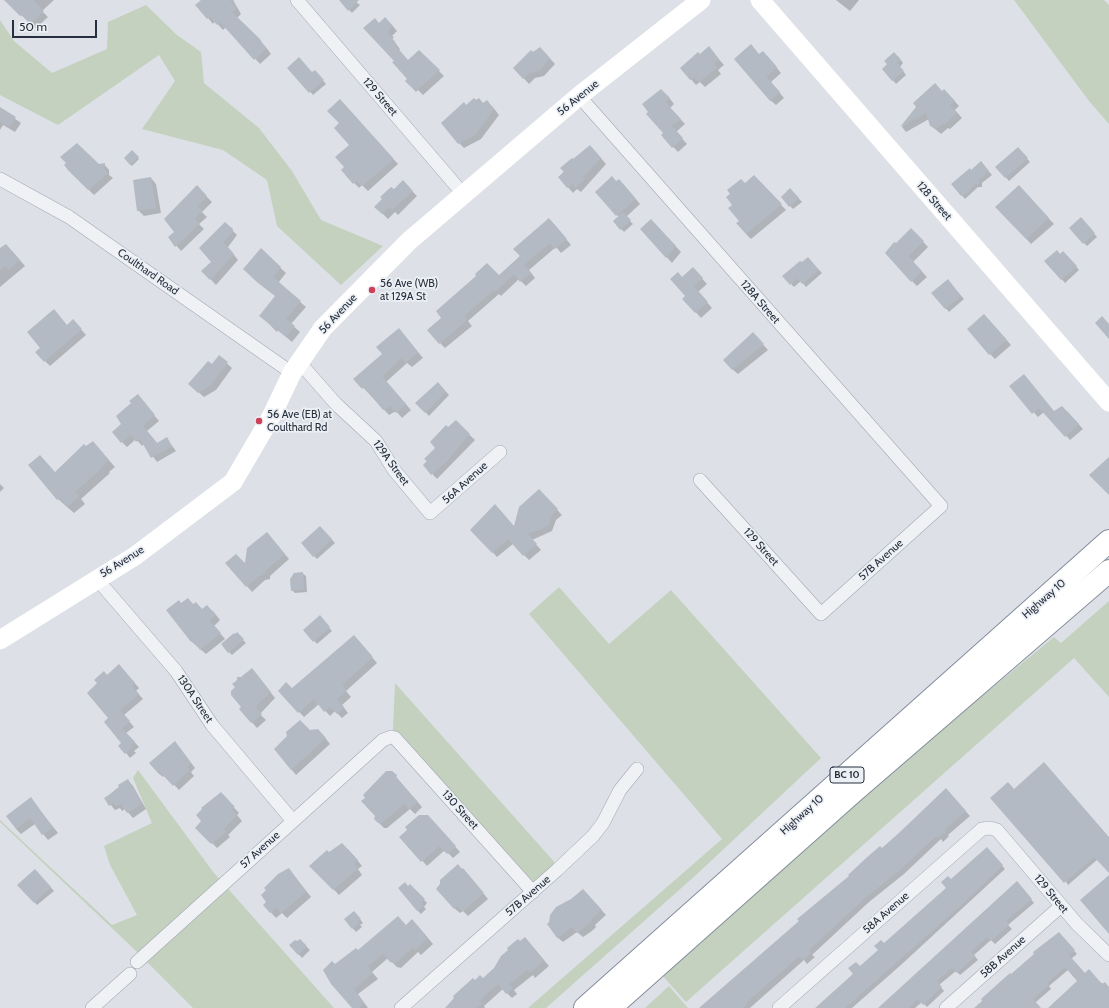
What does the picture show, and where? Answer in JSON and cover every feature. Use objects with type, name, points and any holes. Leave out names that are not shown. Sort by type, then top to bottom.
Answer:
[{"type":"highway","name":"Highway 10","points":[[585,1008],[1109,541]]},
{"type":"highway","name":"Highway 10","points":[[610,1008],[859,786],[1109,571]]},
{"type":"street","name":"129 Street","points":[[296,0],[464,195]]},
{"type":"street","name":"56 Avenue","points":[[0,640],[96,578],[135,556],[233,482],[272,417],[296,368],[323,328],[409,241],[579,96],[701,0]]},
{"type":"street","name":"128 Street","points":[[760,0],[1109,402]]},
{"type":"street","name":"128A Street","points":[[579,96],[941,506]]},
{"type":"street","name":"Coulthard Road","points":[[0,179],[69,217],[296,368]]},
{"type":"street","name":"129A Street","points":[[296,368],[376,441],[394,470],[430,513]]},
{"type":"street","name":"56A Avenue","points":[[430,513],[500,452]]},
{"type":"street","name":"129 Street","points":[[700,480],[821,614]]},
{"type":"street","name":"57B Avenue","points":[[821,614],[941,506]]},
{"type":"street","name":"130A Street","points":[[96,578],[176,671],[212,725],[293,821]]},
{"type":"street","name":"130 Street","points":[[383,740],[390,737],[395,738],[533,892]]},
{"type":"street","name":"57 Avenue","points":[[137,962],[383,740]]},
{"type":"street","name":"57B Avenue","points":[[400,1008],[533,892],[593,836],[603,823],[620,790],[637,769]]},
{"type":"street","name":"58A Avenue","points":[[779,1008],[982,830],[990,828],[997,830]]},
{"type":"street","name":"129 Street","points":[[997,830],[1061,906],[1109,955]]},
{"type":"street","name":"58B Avenue","points":[[946,1008],[1061,906]]},
{"type":"street","points":[[101,1005],[130,974]]},
{"type":"green space","points":[[1014,0],[1104,0],[1109,5],[1109,124],[1089,101]]},
{"type":"green space","points":[[146,5],[177,35],[201,52],[204,83],[259,128],[292,171],[321,220],[383,246],[341,285],[277,226],[267,180],[223,150],[142,129],[175,81],[159,55],[58,125],[0,95],[0,20],[14,41],[52,73],[107,49],[108,22]]},
{"type":"green space","points":[[559,587],[609,644],[671,590],[821,758],[696,875],[546,1008],[528,1008],[722,839],[529,614]]},
{"type":"green space","points":[[1109,601],[1109,697],[1074,658],[686,1002],[661,974],[909,756],[1054,637],[1061,643]]},
{"type":"green space","points":[[395,683],[557,865],[532,886],[521,879],[393,730]]},
{"type":"green space","points":[[138,770],[214,873],[334,1008],[193,1008],[134,949],[0,822],[0,820],[112,925],[137,915],[110,865],[104,846],[152,823],[133,778]]},
{"type":"green space","points":[[669,986],[688,1008],[645,1008]]},
{"type":"building","points":[[4,0],[33,0],[44,11],[30,24]]},
{"type":"building","points":[[201,0],[230,0],[237,8],[232,12],[260,39],[266,49],[254,60],[220,22],[217,25],[210,17],[207,19],[195,5]]},
{"type":"building","points":[[339,0],[359,0],[348,11]]},
{"type":"building","points":[[385,17],[393,26],[388,30],[388,33],[396,43],[394,44],[408,60],[419,50],[440,70],[417,90],[405,81],[407,79],[392,62],[394,61],[363,28],[375,18],[379,23]]},
{"type":"building","points":[[751,44],[759,54],[763,51],[777,67],[766,77],[780,92],[770,101],[734,59]]},
{"type":"building","points":[[709,46],[719,59],[714,64],[717,68],[699,82],[694,77],[690,80],[680,68],[698,52],[700,54]]},
{"type":"building","points":[[540,47],[550,58],[539,71],[530,73],[523,79],[513,68],[531,50],[533,52]]},
{"type":"building","points":[[894,52],[901,60],[897,63],[904,71],[892,81],[882,69],[887,64],[884,61]]},
{"type":"building","points":[[299,57],[312,72],[315,70],[324,80],[309,93],[287,68]]},
{"type":"building","points":[[935,83],[942,91],[944,89],[955,101],[950,105],[957,113],[944,125],[943,123],[936,129],[930,126],[926,113],[900,127],[916,107],[913,103]]},
{"type":"building","points":[[661,89],[670,98],[665,102],[681,119],[672,126],[683,138],[672,148],[661,135],[663,133],[646,114],[648,112],[642,104]]},
{"type":"building","points":[[474,98],[476,100],[479,98],[483,103],[487,100],[494,109],[476,134],[458,144],[441,123],[464,102],[466,105]]},
{"type":"building","points":[[340,99],[393,158],[392,161],[362,186],[356,181],[353,184],[341,170],[344,167],[335,157],[349,145],[334,128],[339,123],[327,111]]},
{"type":"building","points":[[0,107],[16,117],[10,127],[0,122]]},
{"type":"building","points":[[77,143],[99,164],[105,163],[104,169],[108,173],[88,190],[68,170],[64,165],[66,163],[60,157]]},
{"type":"building","points":[[590,145],[601,158],[583,177],[585,179],[575,188],[572,184],[567,188],[558,177],[564,172],[560,168]]},
{"type":"building","points":[[1018,147],[1028,158],[1005,178],[995,167]]},
{"type":"building","points":[[132,150],[139,157],[130,165],[124,158]]},
{"type":"building","points":[[981,161],[989,171],[979,180],[979,184],[975,184],[968,192],[961,196],[951,184]]},
{"type":"building","points":[[754,175],[782,204],[746,234],[736,223],[739,221],[728,208],[732,205],[726,197],[730,194],[727,190],[741,179],[745,183]]},
{"type":"building","points":[[612,176],[616,181],[619,179],[636,199],[616,216],[595,192]]},
{"type":"building","points":[[151,177],[156,208],[137,211],[133,180]]},
{"type":"building","points":[[403,180],[413,191],[392,210],[389,207],[382,214],[374,207],[382,199],[380,197],[391,187],[394,189]]},
{"type":"building","points":[[197,185],[207,196],[198,206],[202,211],[195,218],[199,224],[175,247],[168,237],[174,232],[164,219]]},
{"type":"building","points":[[1019,185],[1049,218],[1026,239],[995,207]]},
{"type":"building","points":[[790,188],[799,198],[789,207],[781,197]]},
{"type":"building","points":[[623,212],[631,220],[620,230],[613,221]]},
{"type":"building","points":[[1081,217],[1095,233],[1083,244],[1069,228]]},
{"type":"building","points":[[549,218],[567,239],[555,249],[550,243],[524,265],[531,273],[520,282],[514,274],[495,292],[494,290],[464,316],[467,320],[439,344],[427,330],[441,318],[436,311],[476,276],[475,274],[487,263],[499,275],[520,256],[513,249]]},
{"type":"building","points":[[651,219],[676,246],[666,258],[640,229]]},
{"type":"building","points":[[225,222],[233,229],[233,232],[223,242],[234,254],[210,280],[201,271],[211,262],[199,248]]},
{"type":"building","points":[[911,228],[924,241],[908,256],[922,271],[911,282],[885,253],[894,242],[896,243]]},
{"type":"building","points":[[6,244],[20,260],[8,270],[6,266],[0,271],[0,248]]},
{"type":"building","points":[[261,248],[281,267],[273,277],[301,301],[286,319],[295,326],[286,337],[259,316],[275,296],[243,269]]},
{"type":"building","points":[[1057,250],[1060,254],[1063,251],[1077,266],[1061,280],[1044,261]]},
{"type":"building","points":[[808,257],[819,270],[802,284],[797,278],[790,285],[782,276],[800,261],[802,262]]},
{"type":"building","points":[[693,267],[703,278],[694,286],[708,302],[695,313],[682,299],[685,296],[670,279],[678,272],[682,277]]},
{"type":"building","points":[[948,279],[961,296],[945,309],[931,293]]},
{"type":"building","points":[[54,309],[67,325],[73,319],[82,329],[44,362],[35,352],[40,348],[27,332]]},
{"type":"building","points":[[984,314],[1007,340],[989,355],[967,329]]},
{"type":"building","points":[[1102,316],[1109,324],[1109,339],[1095,323]]},
{"type":"building","points":[[399,328],[418,352],[406,363],[402,358],[382,376],[406,404],[396,413],[390,406],[383,410],[364,387],[362,389],[353,379],[382,354],[376,347]]},
{"type":"building","points":[[753,332],[764,344],[732,370],[723,360]]},
{"type":"building","points":[[219,355],[228,362],[211,385],[198,393],[188,384],[208,361],[212,364]]},
{"type":"building","points":[[1024,374],[1054,411],[1062,406],[1079,424],[1065,437],[1039,408],[1032,414],[1009,386]]},
{"type":"building","points":[[438,382],[446,392],[425,413],[415,403]]},
{"type":"building","points":[[138,394],[155,415],[143,426],[157,443],[167,437],[172,446],[151,458],[140,439],[136,442],[131,435],[121,443],[112,432],[121,424],[116,416],[131,403],[129,401]]},
{"type":"building","points":[[456,420],[470,434],[446,462],[431,475],[423,465],[427,461],[424,459],[435,448],[430,442],[446,425],[448,427]]},
{"type":"building","points":[[93,441],[109,460],[75,492],[79,496],[67,507],[60,498],[57,500],[28,465],[40,455],[55,472],[84,444],[86,446]]},
{"type":"building","points":[[1109,457],[1109,495],[1089,475]]},
{"type":"building","points":[[539,489],[558,509],[552,515],[548,526],[528,534],[537,544],[523,556],[508,539],[492,553],[470,530],[495,504],[514,526],[519,507]]},
{"type":"building","points":[[320,526],[332,539],[313,557],[301,543]]},
{"type":"building","points":[[267,532],[285,554],[265,571],[265,573],[246,587],[225,563],[236,554],[245,563],[247,548]]},
{"type":"building","points":[[303,572],[304,589],[291,591],[290,579],[294,573]]},
{"type":"building","points":[[188,598],[193,604],[196,602],[202,609],[207,605],[216,615],[209,620],[221,633],[200,650],[193,641],[191,642],[166,610],[179,600],[181,603]]},
{"type":"building","points":[[320,615],[330,627],[313,642],[303,630]]},
{"type":"building","points":[[237,632],[244,639],[228,653],[221,644]]},
{"type":"building","points":[[354,635],[373,657],[342,685],[347,691],[337,699],[344,707],[337,714],[330,707],[324,712],[314,699],[298,713],[278,691],[286,682],[292,688]]},
{"type":"building","points":[[119,664],[135,683],[132,686],[139,694],[120,710],[130,721],[122,728],[135,742],[130,745],[132,748],[125,754],[118,746],[121,743],[104,722],[108,718],[87,693],[97,683],[94,680],[104,671],[107,675]]},
{"type":"building","points":[[252,668],[271,692],[257,705],[256,708],[262,714],[251,723],[239,709],[241,707],[231,695],[231,691],[235,687],[232,684],[237,680],[237,677],[241,677]]},
{"type":"building","points":[[300,720],[310,730],[318,729],[326,738],[291,770],[274,749],[287,736],[286,732]]},
{"type":"building","points":[[175,741],[191,763],[187,767],[190,770],[173,786],[149,763]]},
{"type":"building","points":[[1044,762],[1109,837],[1109,873],[1094,857],[1064,883],[990,798],[1008,782],[1014,789]]},
{"type":"building","points":[[386,771],[392,771],[397,775],[396,778],[418,802],[409,809],[404,804],[382,823],[378,823],[374,819],[375,816],[361,801],[365,798],[363,795]]},
{"type":"building","points":[[128,779],[142,804],[127,813],[121,804],[116,806],[114,803],[109,806],[104,798],[116,791],[115,790],[119,787],[118,785]]},
{"type":"building","points":[[946,788],[966,811],[944,830],[946,832],[938,838],[936,836],[900,870],[865,898],[809,950],[811,953],[803,960],[799,956],[746,1003],[748,1004],[743,1008],[699,1008],[799,921],[797,919],[849,876],[848,875],[865,859],[880,846],[882,848]]},
{"type":"building","points":[[221,792],[235,807],[232,809],[237,815],[224,829],[226,832],[211,844],[195,828],[201,821],[196,815],[202,809],[201,808]]},
{"type":"building","points":[[31,797],[53,828],[42,835],[30,818],[16,829],[6,816]]},
{"type":"building","points":[[419,815],[428,815],[456,846],[447,854],[439,846],[421,862],[399,837],[407,830],[405,827]]},
{"type":"building","points":[[342,843],[358,860],[354,864],[358,869],[333,890],[309,866],[327,850],[329,852]]},
{"type":"building","points":[[987,847],[1003,865],[968,899],[845,1008],[815,1008],[853,974],[848,968],[856,962],[860,966],[878,950],[874,946],[881,940],[884,943],[946,888],[941,882],[948,876],[951,879]]},
{"type":"building","points":[[458,864],[484,893],[462,912],[457,906],[454,909],[436,889],[440,884],[440,880]]},
{"type":"building","points":[[289,868],[306,892],[281,913],[276,908],[270,913],[263,905],[266,902],[261,895],[266,890],[264,888],[278,874]]},
{"type":"building","points":[[35,869],[51,887],[34,903],[17,885]]},
{"type":"building","points":[[1109,875],[1109,934],[1080,900]]},
{"type":"building","points":[[1017,881],[1032,899],[1006,921],[1009,925],[991,941],[987,937],[971,952],[975,956],[957,973],[952,968],[937,981],[942,987],[923,1005],[918,999],[908,1008],[878,1008]]},
{"type":"building","points":[[405,882],[408,886],[410,884],[425,899],[421,903],[424,906],[417,911],[398,888]]},
{"type":"building","points":[[583,889],[602,910],[591,919],[591,922],[577,933],[572,927],[557,938],[547,924],[549,922],[550,915],[556,907],[571,899]]},
{"type":"building","points":[[354,911],[361,919],[358,921],[360,923],[352,929],[344,919]]},
{"type":"building","points":[[398,916],[406,925],[412,919],[428,938],[415,950],[413,947],[396,963],[390,962],[383,954],[368,966],[373,973],[354,989],[364,1003],[359,1008],[352,1008],[331,984],[323,970],[332,961],[335,964],[356,948],[358,950]]},
{"type":"building","points":[[1059,932],[1075,950],[1069,955],[1085,973],[1089,969],[1102,984],[1105,982],[1109,987],[1109,1008],[1048,1008],[1077,981],[1065,967],[1047,983],[1049,985],[1033,999],[1041,1008],[974,1008],[982,1001],[981,999],[1001,981],[1034,954],[1033,952]]},
{"type":"building","points":[[525,937],[544,960],[530,973],[527,970],[509,984],[513,988],[506,994],[498,984],[479,1001],[482,1003],[476,1008],[445,1008],[454,998],[453,996],[473,978],[475,980],[480,975],[483,978],[494,968],[501,956],[508,950],[507,948],[518,939],[520,941]]},
{"type":"building","points":[[300,939],[307,946],[298,955],[289,945],[295,940],[297,941]]},
{"type":"place","name":"56 Ave (WB) at 129A St","points":[[372,290]]},
{"type":"place","name":"56 Ave (EB) at Coulthard Rd","points":[[259,421]]}]
